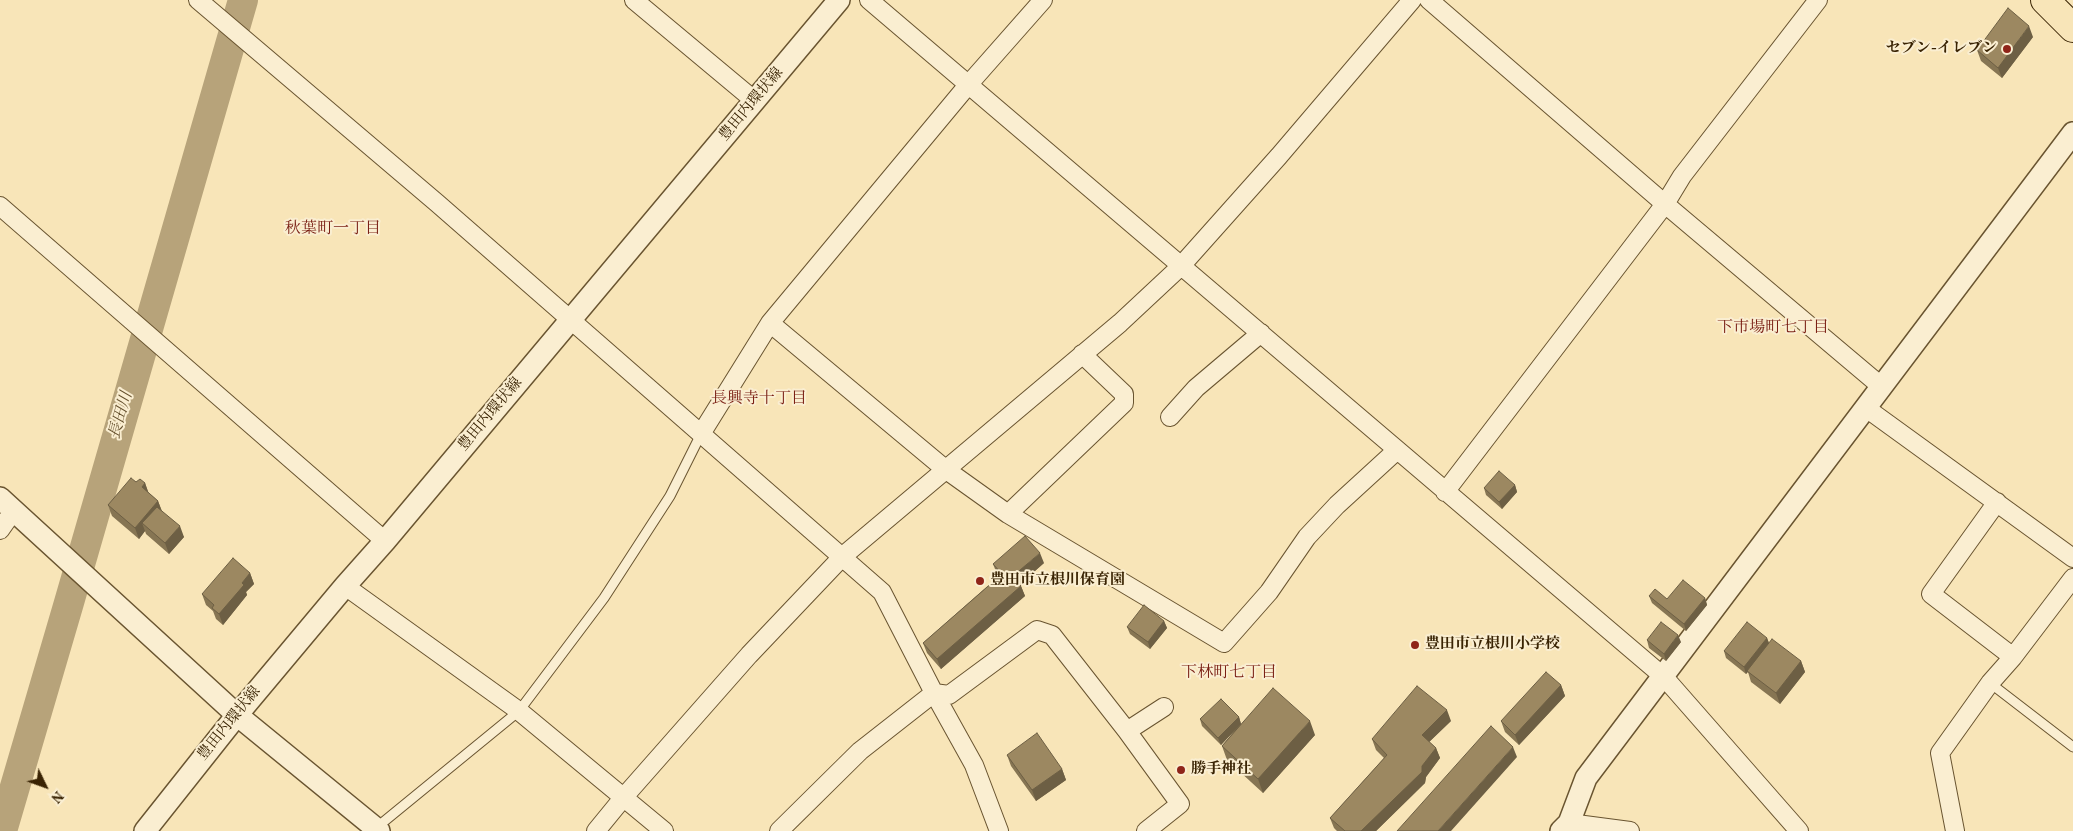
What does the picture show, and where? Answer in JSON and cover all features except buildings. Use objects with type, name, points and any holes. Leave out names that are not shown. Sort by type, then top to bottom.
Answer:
[{"type":"highway","points":[[2045,0],[2073,28]]},
{"type":"street","points":[[198,0],[436,202],[882,592],[934,693],[974,765],[999,831]]},
{"type":"street","points":[[634,0],[755,101]]},
{"type":"street","name":"豊田内環状線","points":[[145,831],[237,715],[840,0]]},
{"type":"street","points":[[869,0],[1664,678],[1799,831]]},
{"type":"street","points":[[701,434],[770,323],[968,85],[1043,0]]},
{"type":"street","points":[[596,831],[749,655],[843,556],[1082,354],[1180,267],[1412,0]]},
{"type":"street","points":[[1429,0],[1665,204],[1882,386]]},
{"type":"street","points":[[1445,492],[1665,204],[1682,176],[1818,0]]},
{"type":"street","points":[[1630,831],[1565,827],[1586,778],[1664,678],[2073,133]]},
{"type":"street","points":[[0,206],[385,541]]},
{"type":"street","points":[[770,323],[945,469],[1008,514],[1224,643],[1269,592],[1307,537],[1336,505],[1396,451]]},
{"type":"street","points":[[1170,417],[1196,388],[1261,334]]},
{"type":"street","points":[[1008,514],[1124,403],[1124,394],[1082,354]]},
{"type":"street","points":[[1866,408],[2073,558]]},
{"type":"street","points":[[1997,502],[1932,594],[2013,657]]},
{"type":"street","points":[[0,530],[7,504],[237,715],[376,830]]},
{"type":"street","points":[[1954,831],[1940,752],[1990,683],[2013,657],[2073,578]]},
{"type":"street","points":[[345,586],[520,711],[664,831]]},
{"type":"street","points":[[779,831],[860,751],[934,693],[949,695],[1037,630],[1052,635],[1127,731],[1180,804],[1146,831]]},
{"type":"street","points":[[1127,731],[1164,707]]},
{"type":"lane","points":[[376,830],[520,711],[609,590],[670,496],[701,434]]},
{"type":"lane","points":[[1990,683],[2073,747]]},
{"type":"waterway","name":"長田川","points":[[2,831],[243,0]]},
{"type":"place","name":"セブン-イレブン","points":[[2007,49]]},
{"type":"place","name":"豊田市立根川保育園","points":[[980,581]]},
{"type":"place","name":"豊田市立根川小学校","points":[[1415,645]]},
{"type":"place","name":"勝手神社","points":[[1181,770]]},
{"type":"district","name":"秋葉町一丁目","points":[[333,230]]},
{"type":"district","name":"下市場町七丁目","points":[[1773,329]]},
{"type":"district","name":"長興寺十丁目","points":[[759,400]]},
{"type":"district","name":"下林町七丁目","points":[[1229,674]]}]
